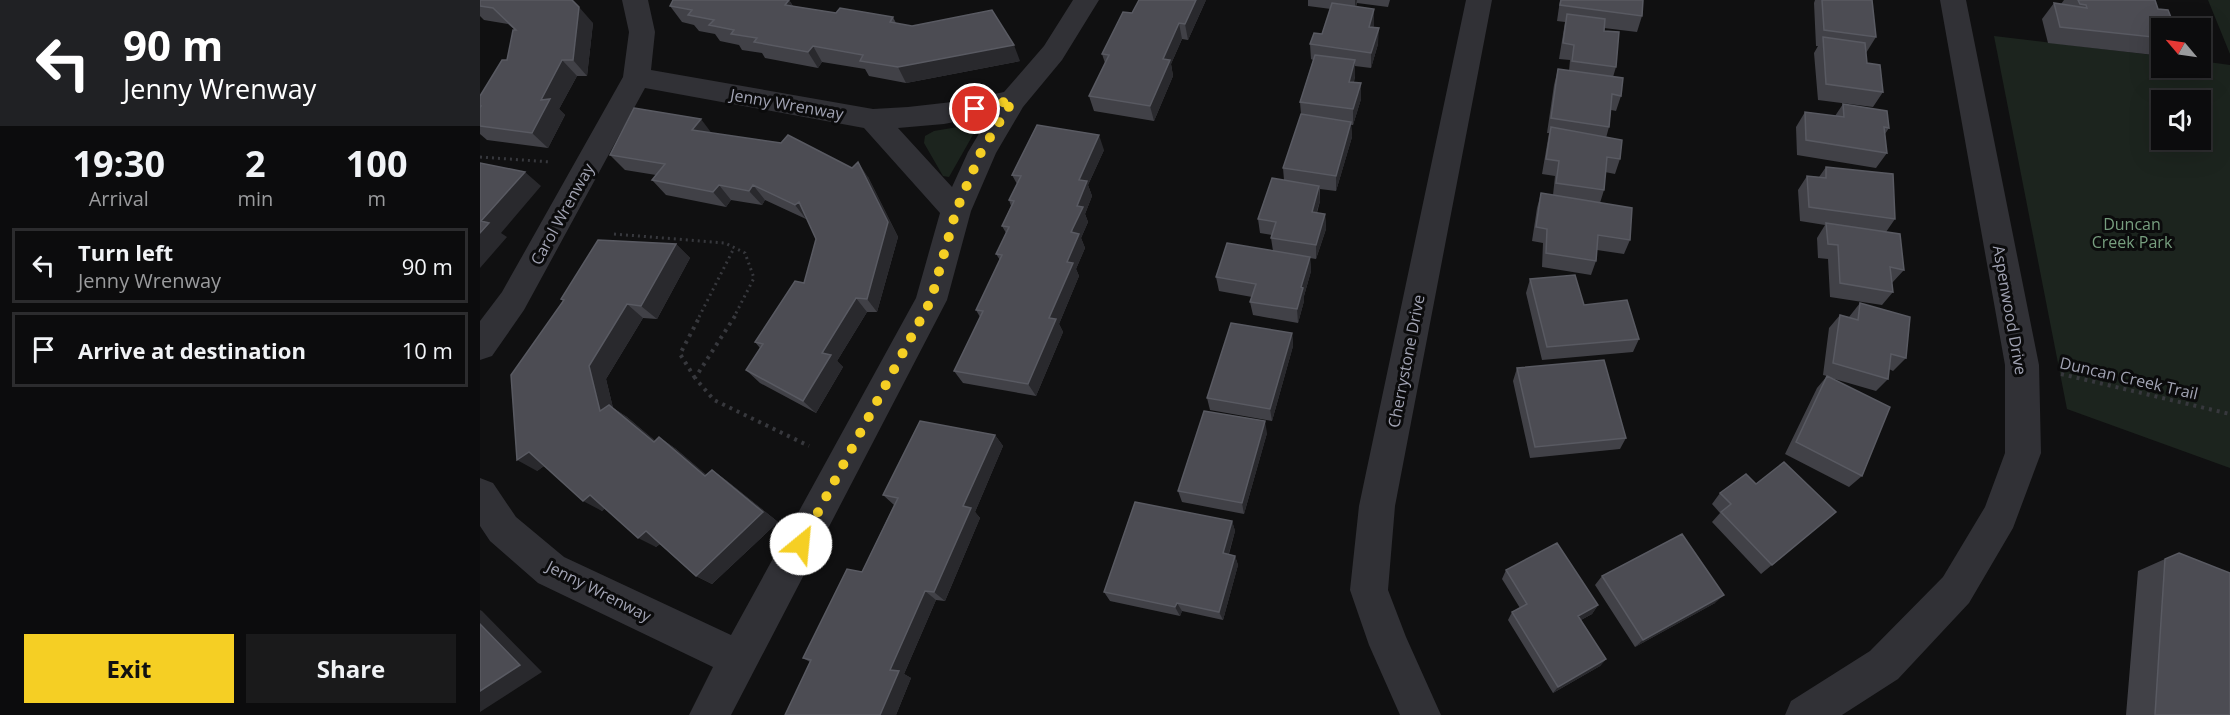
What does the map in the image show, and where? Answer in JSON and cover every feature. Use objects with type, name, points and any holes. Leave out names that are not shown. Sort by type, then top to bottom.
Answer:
[{"type":"street","points":[[635,0],[642,32],[637,77]]},
{"type":"street","points":[[709,715],[931,300],[956,211],[981,152],[1013,100],[1053,53],[1086,0]]},
{"type":"street","name":"Cherrystone Drive","points":[[1421,715],[1389,645],[1369,590],[1377,507],[1479,0]]},
{"type":"street","name":"Aspenwood Drive","points":[[1805,715],[1884,666],[1956,590],[2000,516],[2023,453],[2022,365],[1953,0]]},
{"type":"street","name":"Jenny Wrenway","points":[[637,77],[873,119],[896,119],[975,109],[1013,100]]},
{"type":"street","name":"Carol Wrenway","points":[[480,346],[513,302],[637,77]]},
{"type":"street","points":[[873,119],[956,211]]},
{"type":"street","name":"Jenny Wrenway","points":[[480,495],[503,529],[551,570],[740,659]]},
{"type":"path","points":[[480,157],[557,162]]},
{"type":"path","points":[[614,234],[725,243],[746,253],[754,278],[743,303],[695,378]]},
{"type":"path","points":[[734,248],[680,354],[695,378],[714,400],[815,449]]},
{"type":"path","name":"Duncan Creek Trail","points":[[2022,365],[2230,414]]},
{"type":"green space","points":[[2208,0],[2230,0],[2230,54]]},
{"type":"green space","name":"Duncan Creek Park","points":[[1994,36],[2151,55],[2151,78],[2211,78],[2211,62],[2230,65],[2230,468],[2067,409]]},
{"type":"green space","points":[[976,124],[978,126],[949,177],[943,176],[924,143],[925,136],[934,131]]},
{"type":"building","points":[[480,0],[572,0],[579,7],[573,60],[562,60],[541,100],[550,99],[532,133],[480,126],[480,96],[502,60],[507,60],[513,30],[516,30],[493,8],[480,6]]},
{"type":"building","points":[[673,0],[789,0],[785,5],[836,13],[840,8],[893,17],[890,22],[912,26],[992,10],[1014,45],[898,67],[860,61],[863,55],[813,46],[808,52],[754,42],[757,38],[731,34],[734,30],[709,25],[714,20],[688,15],[692,10],[670,6]]},
{"type":"building","points":[[1139,0],[1196,0],[1185,24],[1179,23],[1163,59],[1170,60],[1150,106],[1089,96],[1109,55],[1102,54],[1123,12],[1132,13]]},
{"type":"building","points":[[1561,0],[1643,0],[1642,16],[1560,5]]},
{"type":"building","points":[[1822,0],[1872,0],[1876,37],[1824,30]]},
{"type":"building","points":[[2078,0],[2155,0],[2158,9],[2168,10],[2171,18],[2151,18],[2151,37],[2060,27],[2054,3],[2087,8],[2086,5],[2080,4]]},
{"type":"building","points":[[1332,3],[1374,9],[1369,27],[1379,28],[1371,53],[1310,44],[1314,33],[1322,34]]},
{"type":"building","points":[[1567,14],[1605,19],[1604,31],[1619,32],[1616,67],[1572,61],[1574,45],[1563,43]]},
{"type":"building","points":[[1823,37],[1865,43],[1867,63],[1880,65],[1883,92],[1826,84]]},
{"type":"building","points":[[1315,55],[1355,60],[1349,82],[1361,83],[1353,109],[1300,102]]},
{"type":"building","points":[[1558,69],[1623,78],[1621,96],[1612,94],[1609,127],[1551,118]]},
{"type":"building","points":[[1843,104],[1887,111],[1889,128],[1884,127],[1887,153],[1806,140],[1805,112],[1844,117]]},
{"type":"building","points":[[634,108],[701,119],[692,130],[781,143],[788,135],[852,168],[858,162],[888,222],[867,299],[856,298],[822,353],[831,355],[803,401],[746,370],[763,344],[755,342],[795,281],[804,283],[816,239],[799,202],[795,205],[753,185],[749,191],[719,185],[713,192],[652,180],[665,164],[610,155]]},
{"type":"building","points":[[1301,114],[1351,122],[1336,176],[1283,168]]},
{"type":"building","points":[[1037,125],[1099,135],[1079,180],[1087,181],[1077,206],[1083,207],[1071,232],[1079,234],[1067,262],[1073,263],[1049,318],[1056,319],[1028,384],[954,371],[983,311],[976,310],[1002,255],[996,254],[1009,227],[1002,226],[1014,201],[1009,200],[1021,176],[1012,175]]},
{"type":"building","points":[[1551,127],[1622,140],[1620,159],[1607,157],[1604,190],[1556,183],[1559,161],[1546,159]]},
{"type":"building","points":[[480,163],[525,172],[481,221],[489,223],[480,233]]},
{"type":"building","points":[[1826,167],[1893,174],[1895,219],[1809,207],[1807,176],[1826,178]]},
{"type":"building","points":[[1272,178],[1319,186],[1312,212],[1325,214],[1316,245],[1271,238],[1276,222],[1258,219]]},
{"type":"building","points":[[1541,193],[1632,208],[1630,240],[1598,235],[1596,261],[1546,253],[1547,229],[1536,227]]},
{"type":"building","points":[[1826,223],[1900,234],[1904,270],[1890,267],[1893,292],[1840,283],[1838,245],[1828,244]]},
{"type":"building","points":[[598,240],[676,244],[641,306],[627,304],[589,366],[600,411],[609,405],[654,442],[659,437],[705,476],[712,470],[763,512],[696,576],[646,531],[638,538],[590,495],[583,501],[529,452],[517,460],[511,375],[564,300],[561,299]]},
{"type":"building","points":[[1227,243],[1310,257],[1297,309],[1250,302],[1256,284],[1216,277]]},
{"type":"building","points":[[1575,275],[1584,305],[1627,300],[1639,339],[1547,347],[1530,279]]},
{"type":"building","points":[[1860,303],[1910,317],[1906,358],[1891,354],[1888,379],[1833,363],[1840,315],[1858,320]]},
{"type":"building","points":[[1231,323],[1292,333],[1270,409],[1207,398]]},
{"type":"building","points":[[1604,360],[1626,438],[1535,447],[1517,368]]},
{"type":"building","points":[[1827,376],[1890,407],[1862,476],[1796,442]]},
{"type":"building","points":[[1204,411],[1265,421],[1242,503],[1178,491]]},
{"type":"building","points":[[920,421],[995,435],[963,506],[971,508],[934,592],[925,591],[890,670],[899,671],[880,715],[785,715],[811,660],[803,658],[847,569],[862,572],[898,498],[883,495]]},
{"type":"building","points":[[1784,462],[1836,512],[1772,565],[1721,512],[1731,504],[1720,493],[1746,474],[1756,484]]},
{"type":"building","points":[[1135,502],[1232,521],[1223,553],[1235,556],[1219,612],[1177,603],[1175,607],[1104,592]]},
{"type":"building","points":[[1682,534],[1724,595],[1643,640],[1602,576]]},
{"type":"building","points":[[1557,543],[1598,605],[1578,616],[1606,659],[1558,687],[1512,612],[1527,604],[1506,570]]},
{"type":"building","points":[[2179,553],[2230,573],[2230,715],[2155,715],[2165,559]]},
{"type":"building","points":[[480,624],[520,665],[480,691]]},
{"type":"route","points":[[801,544],[931,300],[956,211],[981,152],[1013,100],[975,109]]}]
